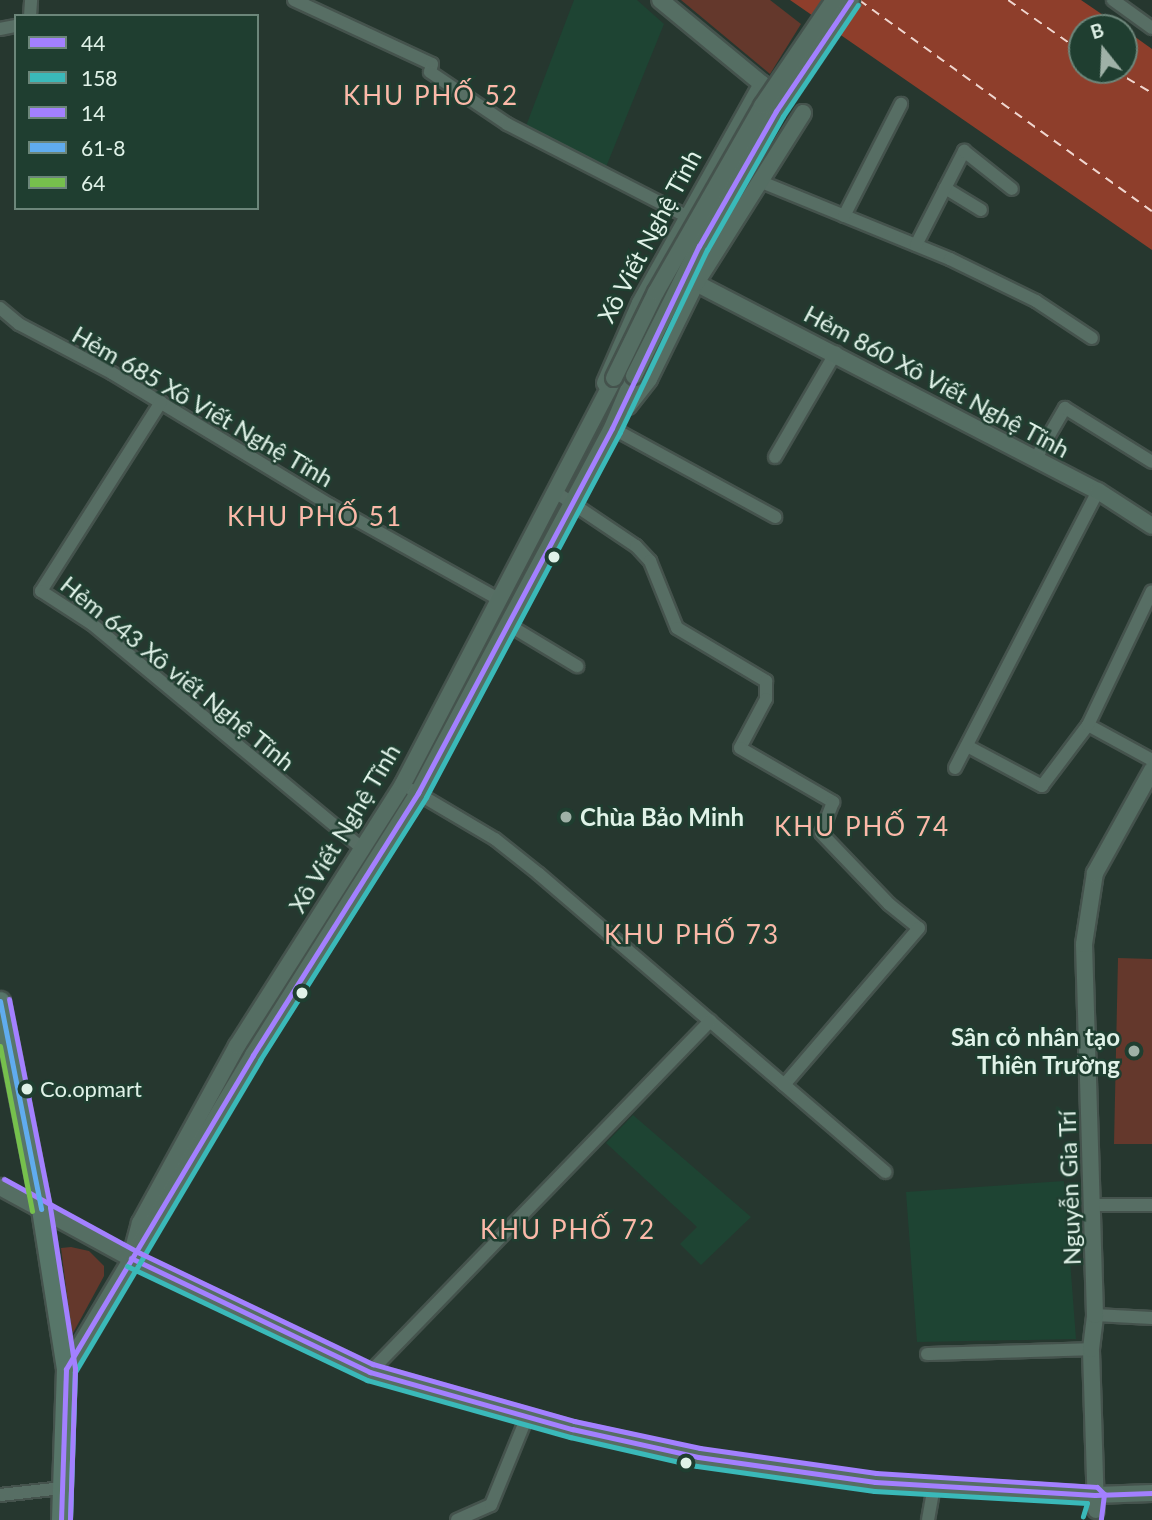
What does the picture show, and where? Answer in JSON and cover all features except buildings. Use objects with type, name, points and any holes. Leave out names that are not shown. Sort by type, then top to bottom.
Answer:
[{"type":"main road","name":"Xô Viết Nghệ Tĩnh","points":[[592,418],[621,340],[686,216],[762,84],[660,0]]},
{"type":"main road","name":"Xô Viết Nghệ Tĩnh","points":[[131,1258],[140,1223],[237,1046],[403,784],[656,292],[762,106],[834,0]]},
{"type":"main road","name":"Xô Viết Nghệ Tĩnh","points":[[61,1520],[66,1369],[253,1055],[418,793],[612,428],[634,376],[699,246],[776,111],[851,0]]},
{"type":"main road","name":"Xô Viết Nghệ Tĩnh","points":[[612,428],[649,379],[696,283],[803,113]]},
{"type":"main road","name":"Hẻm 860 Xô Viết Nghệ Tĩnh","points":[[696,283],[836,352],[1098,491],[1152,526]]},
{"type":"main road","name":"Nguyễn Gia Trí","points":[[1096,1511],[1091,1349],[1096,1315],[1084,944],[1095,873],[1113,834],[1152,770]]},
{"type":"main road","points":[[0,1001],[41,1209],[66,1369]]},
{"type":"main road","points":[[237,1046],[253,1055]]},
{"type":"main road","points":[[0,1187],[131,1258],[370,1372],[527,1417],[698,1457],[874,1482],[934,1485],[1096,1511],[1152,1493]]},
{"type":"street","points":[[295,0],[432,64],[430,72],[507,124],[686,216]]},
{"type":"street","points":[[1113,0],[1152,28]]},
{"type":"street","points":[[844,216],[901,104]]},
{"type":"street","points":[[916,245],[964,151],[1012,189]]},
{"type":"street","points":[[759,181],[916,245],[1036,301],[1092,338]]},
{"type":"street","points":[[945,188],[981,210]]},
{"type":"street","name":"Hẻm 685 Xô Viết Nghệ Tĩnh","points":[[0,308],[19,324],[161,402],[330,505],[498,599]]},
{"type":"street","points":[[775,457],[836,352]]},
{"type":"street","name":"Hẻm 643 Xô viết Nghệ Tĩnh","points":[[161,402],[41,591],[92,624],[362,848]]},
{"type":"street","name":"Hẻm 860 Xô Viết Nghệ Tĩnh","points":[[1036,458],[1065,408],[1152,462]]},
{"type":"street","points":[[612,428],[775,517]]},
{"type":"street","points":[[554,491],[573,501],[650,561],[677,628],[766,681],[766,699],[740,748],[833,802],[821,833],[888,904],[919,928],[784,1085]]},
{"type":"street","points":[[955,768],[969,747],[1098,491]]},
{"type":"street","points":[[969,747],[1042,786],[1088,725],[1152,591]]},
{"type":"street","points":[[508,624],[578,666]]},
{"type":"street","points":[[1088,725],[1152,760]]},
{"type":"street","points":[[403,784],[504,846],[885,1172]]},
{"type":"street","points":[[370,1372],[709,1021]]},
{"type":"street","points":[[1091,1205],[1152,1205]]},
{"type":"street","points":[[1096,1315],[1152,1318]]},
{"type":"street","points":[[928,1354],[1091,1349]]},
{"type":"street","points":[[457,1520],[491,1505],[527,1417]]},
{"type":"street","points":[[928,1520],[934,1485]]},
{"type":"street","points":[[0,1495],[62,1488]]},
{"type":"shaded area","points":[[574,0],[637,0],[664,24],[606,167],[526,126]]},
{"type":"shaded area","points":[[681,0],[770,0],[801,24],[770,74]]},
{"type":"shaded area","points":[[790,0],[1081,0],[1102,14],[1068,14],[1068,84],[1138,84],[1138,39],[1152,49],[1152,250]]},
{"type":"shaded area","name":"Sân cỏ nhân tạo Thiên Trường","points":[[1118,958],[1152,959],[1152,1144],[1114,1144]]},
{"type":"shaded area","points":[[633,1115],[751,1217],[701,1265],[680,1244],[697,1227],[606,1143]]},
{"type":"shaded area","points":[[1064,1181],[1076,1339],[917,1342],[906,1192]]},
{"type":"shaded area","points":[[61,1248],[89,1251],[104,1266],[104,1276],[72,1335]]},
{"type":"ferry route","points":[[859,0],[1152,211]]},
{"type":"ferry route","points":[[1008,0],[1068,42]]},
{"type":"ferry route","points":[[1137,84],[1152,93]]},
{"type":"transit line","name":"44","points":[[61,1520],[66,1369],[253,1055],[418,793],[612,428],[699,246],[776,111],[851,0]]},
{"type":"transit line","name":"158","points":[[70,1520],[75,1372],[260,1060],[426,797],[620,432],[707,250],[783,116],[858,5]]},
{"type":"transit line","name":"14","points":[[9,999],[50,1207],[75,1368],[70,1520]]},
{"type":"transit line","name":"61-8","points":[[0,1001],[41,1209]]},
{"type":"transit line","name":"64","points":[[0,1046],[32,1211]]},
{"type":"transit line","name":"14","points":[[4,1179],[140,1253],[373,1364],[574,1421],[700,1448],[876,1473],[1097,1487],[1104,1494],[1101,1520]]},
{"type":"transit line","name":"44","points":[[131,1258],[370,1372],[572,1429],[698,1457],[875,1482],[1095,1495],[1152,1493]]},
{"type":"transit line","name":"158","points":[[127,1266],[367,1380],[570,1437],[697,1466],[874,1491],[1087,1503],[1083,1516]]},
{"type":"place","name":"Chùa Bảo Minh","points":[[566,817]]},
{"type":"place","name":"Sân cỏ nhân tạo Thiên Trường","points":[[1134,1051]]},
{"type":"place","name":"Co.opmart","points":[[27,1089]]},
{"type":"district","name":"KHU PHỐ 52","points":[[431,96]]},
{"type":"district","name":"KHU PHỐ 51","points":[[315,517]]},
{"type":"district","name":"KHU PHỐ 74","points":[[862,827]]},
{"type":"district","name":"KHU PHỐ 73","points":[[692,935]]},
{"type":"district","name":"KHU PHỐ 72","points":[[568,1230]]}]
